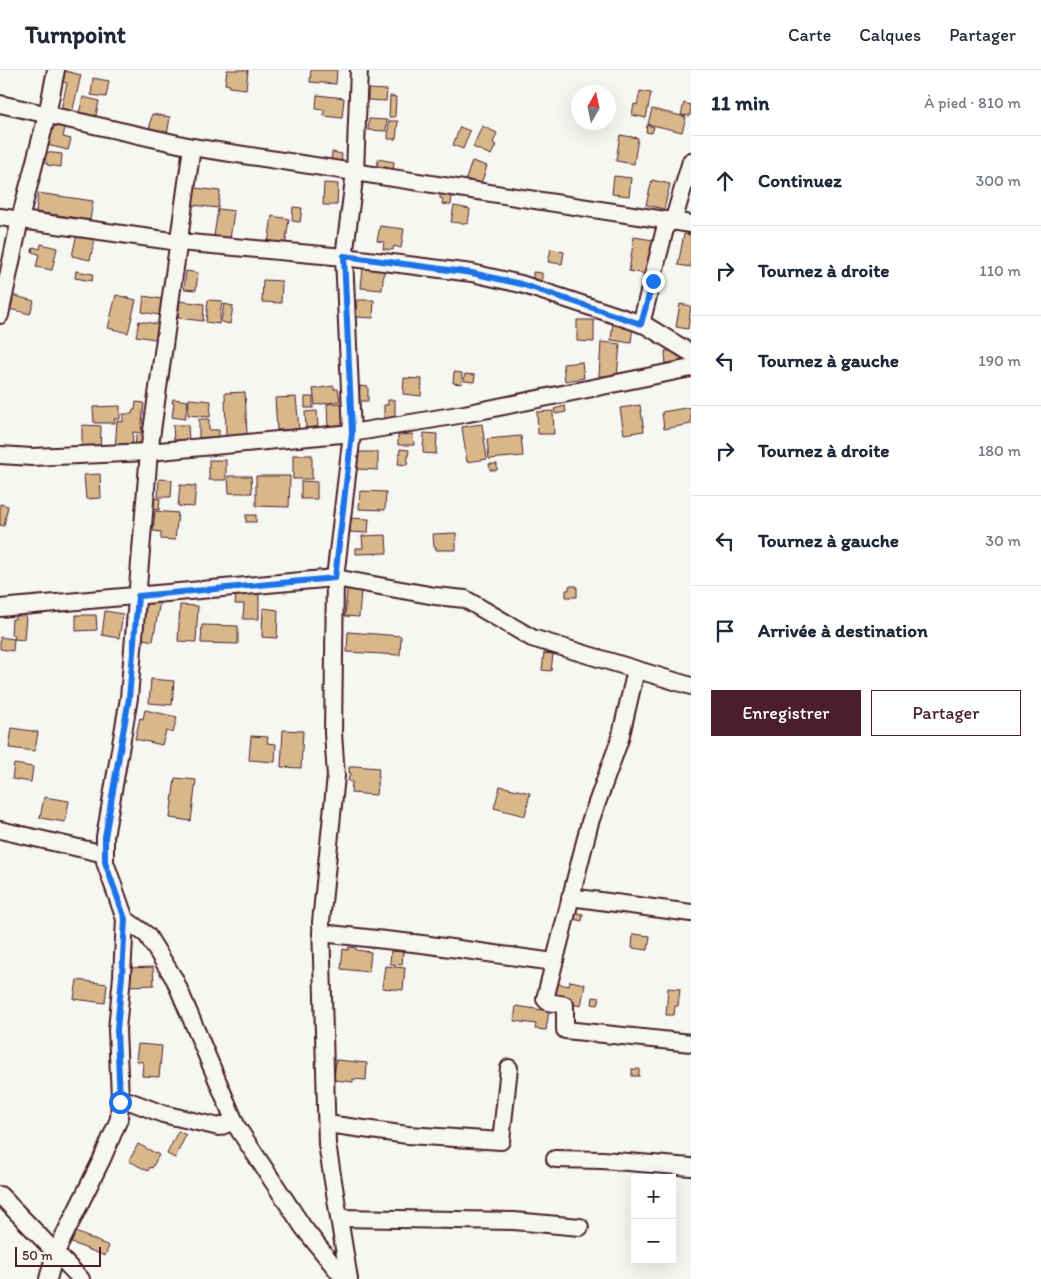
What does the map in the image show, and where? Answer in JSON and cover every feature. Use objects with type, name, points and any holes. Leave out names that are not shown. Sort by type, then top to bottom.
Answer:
[{"type":"street","points":[[0,315],[20,219],[47,115],[56,70]]},
{"type":"street","points":[[350,1279],[327,1144],[321,922],[336,776],[333,734],[335,578],[352,433],[344,256],[355,172],[359,70]]},
{"type":"street","points":[[0,104],[192,147],[691,224]]},
{"type":"street","points":[[48,1279],[56,1254],[102,1159],[119,1119],[117,1030],[125,919],[105,862],[105,837],[129,698],[149,452],[192,147]]},
{"type":"street","points":[[641,324],[670,221],[691,161]]},
{"type":"street","points":[[0,217],[179,242],[344,256],[472,273],[521,284],[641,324],[691,353]]},
{"type":"street","points":[[0,455],[32,457],[149,452],[352,433],[464,414],[691,368]]},
{"type":"street","points":[[0,608],[335,578],[435,596],[465,599],[532,638],[691,686]]},
{"type":"street","points":[[636,670],[620,738],[590,822],[545,999],[548,1002],[565,1005],[565,1030],[691,1043]]},
{"type":"street","points":[[0,830],[105,854]]},
{"type":"street","points":[[570,897],[691,913]]},
{"type":"street","points":[[125,919],[147,935],[174,980],[234,1121],[303,1227],[344,1279]]},
{"type":"street","points":[[321,933],[422,944],[554,962]]},
{"type":"street","points":[[327,1124],[408,1135],[501,1141],[509,1068]]},
{"type":"street","points":[[120,1102],[128,1101],[163,1114],[219,1127],[234,1121]]},
{"type":"street","points":[[555,1159],[602,1160],[691,1167]]},
{"type":"street","points":[[0,1194],[81,1279]]},
{"type":"street","points":[[339,1218],[514,1221],[580,1227]]},
{"type":"building","points":[[227,70],[248,70],[246,89],[229,87],[230,85],[225,84]]},
{"type":"building","points":[[311,70],[337,70],[336,84],[310,82]]},
{"type":"building","points":[[65,71],[81,75],[72,113],[61,110],[67,83],[62,82]]},
{"type":"building","points":[[93,78],[109,81],[106,97],[91,95]]},
{"type":"building","points":[[368,89],[387,90],[386,101],[368,100]]},
{"type":"building","points":[[640,91],[651,93],[646,118],[632,115],[634,104],[637,105]]},
{"type":"building","points":[[317,95],[344,98],[342,118],[324,116],[324,110],[316,109]]},
{"type":"building","points":[[390,96],[396,97],[395,117],[389,117]]},
{"type":"building","points":[[83,97],[99,101],[95,120],[78,117]]},
{"type":"building","points":[[684,103],[691,105],[690,116],[681,115]]},
{"type":"building","points":[[652,109],[686,117],[682,132],[648,124]]},
{"type":"building","points":[[152,114],[170,117],[167,135],[149,132]]},
{"type":"building","points":[[369,119],[387,120],[386,131],[368,130]]},
{"type":"building","points":[[389,121],[398,121],[396,139],[388,139]]},
{"type":"building","points":[[52,125],[65,128],[63,137],[71,139],[68,150],[47,145]]},
{"type":"building","points":[[647,125],[654,127],[652,133],[646,132]]},
{"type":"building","points":[[482,126],[497,133],[493,143],[496,145],[491,155],[473,147]]},
{"type":"building","points":[[460,127],[470,131],[463,149],[453,145]]},
{"type":"building","points":[[620,135],[638,138],[634,164],[616,161]]},
{"type":"building","points":[[44,152],[62,154],[61,167],[47,165],[47,163],[43,162]]},
{"type":"building","points":[[332,152],[342,154],[341,165],[331,163]]},
{"type":"building","points":[[378,159],[394,162],[393,172],[385,171],[385,167],[377,166]]},
{"type":"building","points":[[472,161],[487,166],[481,184],[466,179]]},
{"type":"building","points":[[614,176],[631,178],[629,196],[612,194]]},
{"type":"building","points":[[652,180],[670,184],[664,209],[646,205]]},
{"type":"building","points":[[324,183],[338,184],[337,205],[323,205]]},
{"type":"building","points":[[195,188],[220,191],[218,208],[193,205]]},
{"type":"building","points":[[38,193],[93,201],[90,220],[83,219],[82,224],[77,223],[77,218],[36,212]]},
{"type":"building","points":[[440,194],[452,195],[451,205],[442,204],[443,199],[440,198]]},
{"type":"building","points":[[454,206],[470,209],[468,224],[451,222]]},
{"type":"building","points":[[293,207],[302,208],[300,222],[292,221]]},
{"type":"building","points":[[218,209],[234,211],[229,246],[213,243]]},
{"type":"building","points":[[272,216],[289,219],[285,247],[268,244]]},
{"type":"building","points":[[380,226],[404,229],[401,248],[394,246],[393,250],[383,249],[384,242],[377,241]]},
{"type":"building","points":[[77,234],[95,238],[90,260],[72,256]]},
{"type":"building","points":[[684,234],[691,235],[691,267],[678,265]]},
{"type":"building","points":[[634,237],[653,240],[647,274],[629,271]]},
{"type":"building","points":[[41,244],[57,248],[52,270],[36,267],[39,254],[32,252],[33,247],[40,249]]},
{"type":"building","points":[[551,249],[564,252],[562,264],[548,262]]},
{"type":"building","points":[[363,268],[384,270],[382,290],[361,288]]},
{"type":"building","points":[[76,271],[93,274],[92,281],[75,278]]},
{"type":"building","points":[[186,271],[198,273],[196,290],[184,289]]},
{"type":"building","points":[[533,272],[542,273],[542,281],[533,281]]},
{"type":"building","points":[[263,280],[282,281],[281,303],[262,302]]},
{"type":"building","points":[[8,294],[34,301],[30,314],[5,308]]},
{"type":"building","points":[[116,295],[136,300],[128,333],[108,328]]},
{"type":"building","points":[[144,296],[167,300],[165,316],[142,312]]},
{"type":"building","points":[[208,300],[222,301],[219,324],[206,322]]},
{"type":"building","points":[[357,300],[374,300],[373,318],[356,317]]},
{"type":"building","points":[[180,301],[204,304],[203,321],[178,318]]},
{"type":"building","points":[[224,304],[233,306],[230,324],[221,322]]},
{"type":"building","points":[[680,304],[691,306],[688,329],[676,327]]},
{"type":"building","points":[[577,320],[594,320],[594,342],[577,341]]},
{"type":"building","points":[[139,321],[163,325],[161,340],[136,336]]},
{"type":"building","points":[[613,323],[633,325],[631,343],[611,340]]},
{"type":"building","points":[[601,342],[620,344],[617,377],[599,376]]},
{"type":"building","points":[[684,350],[685,366],[666,367],[665,351]]},
{"type":"building","points":[[582,362],[584,378],[565,381],[563,364]]},
{"type":"building","points":[[454,372],[462,373],[462,384],[453,383]]},
{"type":"building","points":[[465,374],[475,375],[474,382],[464,381]]},
{"type":"building","points":[[404,378],[422,379],[421,396],[403,394]]},
{"type":"building","points":[[334,386],[334,389],[338,389],[340,401],[315,405],[313,389]]},
{"type":"building","points":[[360,386],[368,387],[368,401],[359,401]]},
{"type":"building","points":[[245,392],[247,435],[226,436],[225,393]]},
{"type":"building","points":[[296,397],[299,429],[277,430],[275,398]]},
{"type":"building","points":[[305,397],[313,397],[313,408],[305,408]]},
{"type":"building","points":[[173,399],[188,401],[185,419],[172,417]]},
{"type":"building","points":[[189,399],[211,401],[210,417],[188,415]]},
{"type":"building","points":[[388,400],[395,400],[395,418],[384,418],[384,405],[388,405]]},
{"type":"building","points":[[136,402],[144,403],[141,433],[133,432],[132,450],[115,449],[117,421],[123,422],[123,414],[132,414],[133,410],[135,410]]},
{"type":"building","points":[[344,403],[345,426],[328,427],[327,404]]},
{"type":"building","points":[[640,405],[644,431],[624,434],[620,408]]},
{"type":"building","points":[[120,406],[120,419],[114,419],[115,423],[94,423],[93,407]]},
{"type":"building","points":[[565,406],[566,412],[556,414],[554,409]]},
{"type":"building","points":[[691,407],[691,424],[664,429],[662,412]]},
{"type":"building","points":[[317,411],[318,427],[306,428],[305,412]]},
{"type":"building","points":[[553,411],[554,434],[538,434],[537,412]]},
{"type":"building","points":[[199,419],[209,419],[209,430],[219,430],[219,440],[202,440],[202,438],[199,438]]},
{"type":"building","points":[[482,424],[487,459],[467,462],[462,427]]},
{"type":"building","points":[[82,425],[101,426],[100,452],[82,451]]},
{"type":"building","points":[[173,425],[188,425],[189,442],[174,442]]},
{"type":"building","points":[[424,433],[437,434],[436,454],[423,453]]},
{"type":"building","points":[[413,434],[414,445],[398,445],[398,435]]},
{"type":"building","points":[[136,435],[150,436],[149,450],[135,449]]},
{"type":"building","points":[[521,436],[523,456],[489,459],[487,439]]},
{"type":"building","points":[[400,449],[409,450],[407,465],[398,464]]},
{"type":"building","points":[[356,452],[378,452],[378,470],[356,469]]},
{"type":"building","points":[[293,455],[312,455],[312,479],[293,479]]},
{"type":"building","points":[[209,460],[226,460],[226,480],[209,480]]},
{"type":"building","points":[[489,464],[497,464],[497,470],[490,470]]},
{"type":"building","points":[[100,474],[101,498],[86,499],[84,475]]},
{"type":"building","points":[[228,476],[251,476],[252,493],[229,493]]},
{"type":"building","points":[[256,476],[290,476],[289,507],[256,506]]},
{"type":"building","points":[[159,479],[172,480],[171,497],[158,497]]},
{"type":"building","points":[[301,481],[317,482],[317,499],[301,499]]},
{"type":"building","points":[[180,485],[196,486],[194,507],[178,506]]},
{"type":"building","points":[[360,491],[386,492],[385,510],[359,509]]},
{"type":"building","points":[[153,498],[160,499],[159,510],[152,509]]},
{"type":"building","points":[[0,504],[8,506],[4,526],[0,525]]},
{"type":"building","points":[[155,511],[178,513],[175,540],[161,539],[161,532],[153,531]]},
{"type":"building","points":[[246,515],[256,515],[256,522],[246,522]]},
{"type":"building","points":[[349,518],[369,519],[368,533],[348,532]]},
{"type":"building","points":[[456,533],[456,550],[436,550],[433,534]]},
{"type":"building","points":[[386,535],[387,553],[356,554],[356,548],[363,548],[362,536]]},
{"type":"building","points":[[569,586],[577,586],[577,597],[566,597],[566,590],[569,590]]},
{"type":"building","points":[[347,589],[361,590],[359,617],[345,616]]},
{"type":"building","points":[[236,594],[259,594],[259,619],[243,619],[244,604],[235,604]]},
{"type":"building","points":[[146,598],[160,601],[153,641],[138,638]]},
{"type":"building","points":[[180,605],[198,606],[196,642],[178,641]]},
{"type":"building","points":[[263,608],[278,610],[277,638],[262,637]]},
{"type":"building","points":[[105,611],[123,614],[119,638],[102,635]]},
{"type":"building","points":[[15,615],[26,616],[24,640],[14,639],[15,635],[11,635],[12,619],[15,619]]},
{"type":"building","points":[[76,615],[96,615],[97,630],[76,631]]},
{"type":"building","points":[[202,625],[238,626],[238,644],[201,643]]},
{"type":"building","points":[[348,632],[401,636],[400,655],[347,652]]},
{"type":"building","points":[[0,637],[14,639],[13,651],[0,649]]},
{"type":"building","points":[[544,653],[553,654],[551,671],[542,670]]},
{"type":"building","points":[[151,679],[174,681],[172,705],[149,703]]},
{"type":"building","points":[[145,710],[177,717],[173,733],[166,731],[162,745],[135,739],[140,718],[143,719]]},
{"type":"building","points":[[12,728],[38,732],[35,751],[9,748]]},
{"type":"building","points":[[283,730],[303,731],[301,768],[281,767]]},
{"type":"building","points":[[251,736],[268,737],[267,743],[276,744],[275,762],[249,760]]},
{"type":"building","points":[[14,764],[33,767],[31,782],[12,779]]},
{"type":"building","points":[[349,767],[379,768],[376,795],[351,793],[352,782],[348,781],[349,775],[351,776]]},
{"type":"building","points":[[175,778],[196,780],[191,821],[170,818]]},
{"type":"building","points":[[500,786],[530,793],[525,816],[494,808]]},
{"type":"building","points":[[44,797],[69,801],[65,822],[40,818]]},
{"type":"building","points":[[573,912],[583,914],[582,921],[572,919]]},
{"type":"building","points":[[633,934],[650,936],[648,950],[632,948]]},
{"type":"building","points":[[349,947],[371,952],[369,972],[341,969],[343,949],[348,950]]},
{"type":"building","points":[[391,951],[403,952],[402,965],[390,964]]},
{"type":"building","points":[[385,966],[405,968],[403,990],[382,988]]},
{"type":"building","points":[[153,967],[154,985],[129,986],[128,968]]},
{"type":"building","points":[[77,980],[107,984],[105,1003],[74,999]]},
{"type":"building","points":[[570,981],[585,984],[581,1006],[551,1000],[554,983],[569,986]]},
{"type":"building","points":[[668,988],[680,989],[678,1006],[675,1006],[674,1015],[666,1015]]},
{"type":"building","points":[[593,997],[600,998],[598,1005],[592,1004]]},
{"type":"building","points":[[516,1006],[549,1011],[546,1030],[535,1029],[536,1024],[514,1021]]},
{"type":"building","points":[[138,1044],[162,1046],[159,1077],[142,1076],[143,1062],[136,1061]]},
{"type":"building","points":[[336,1060],[367,1063],[366,1080],[353,1079],[353,1082],[334,1080]]},
{"type":"building","points":[[632,1069],[639,1069],[639,1076],[632,1076]]},
{"type":"building","points":[[178,1131],[186,1135],[175,1158],[167,1154]]},
{"type":"building","points":[[138,1144],[159,1155],[152,1168],[150,1167],[148,1171],[129,1161]]},
{"type":"building","points":[[71,1230],[109,1246],[105,1256],[67,1241]]},
{"type":"route","points":[[120,1102],[117,1030],[125,919],[105,862],[105,837],[129,698],[138,596],[335,578],[352,433],[344,256],[472,273],[521,284],[641,324],[653,281]]}]
